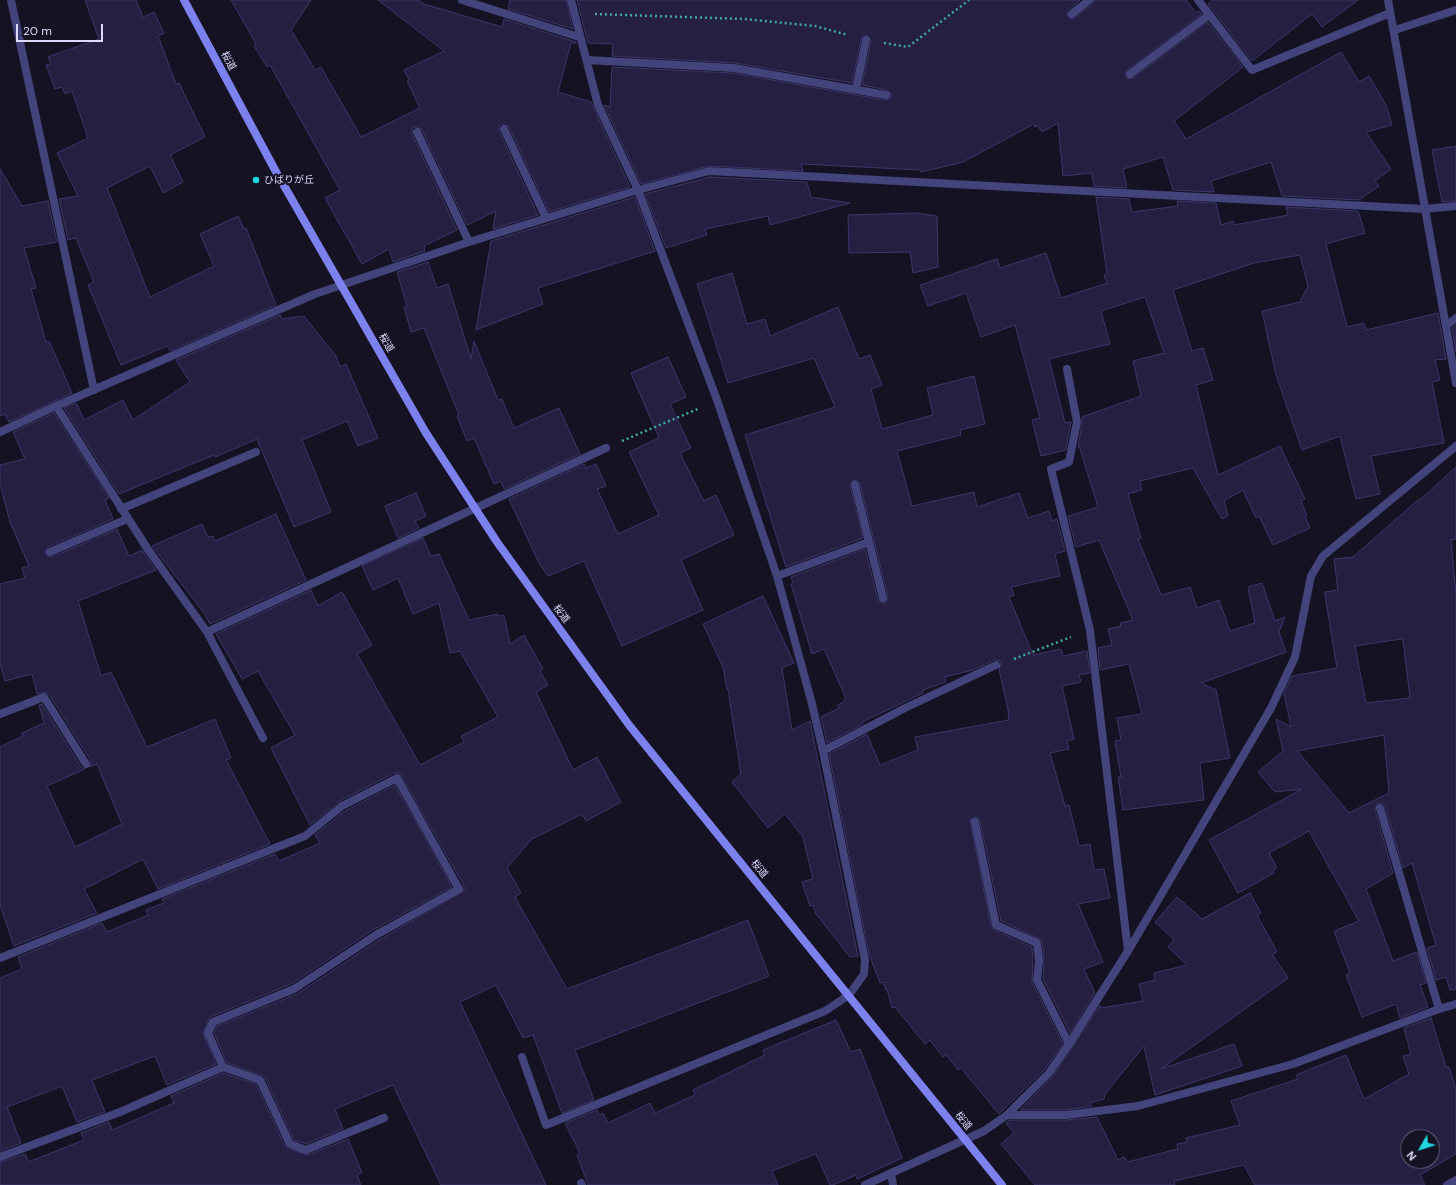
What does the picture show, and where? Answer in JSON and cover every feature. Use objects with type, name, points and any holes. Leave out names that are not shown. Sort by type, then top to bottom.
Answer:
[{"type":"street","points":[[11,0],[94,390]]},
{"type":"street","name":"桜道","points":[[184,0],[275,170],[426,433],[475,509],[629,725],[1002,1185]]},
{"type":"street","points":[[462,0],[579,37]]},
{"type":"street","points":[[522,1057],[546,1125],[825,1011],[849,995],[864,974],[865,960],[823,751],[811,700],[777,576],[717,400],[638,190],[598,105],[579,37],[571,0]]},
{"type":"street","points":[[1072,14],[1089,0]]},
{"type":"street","points":[[1198,0],[1252,70],[1390,13]]},
{"type":"street","points":[[1388,0],[1395,30],[1424,209],[1456,383]]},
{"type":"street","points":[[1395,30],[1456,10]]},
{"type":"street","points":[[1130,74],[1209,15]]},
{"type":"street","points":[[856,89],[866,40]]},
{"type":"street","points":[[586,60],[734,68],[886,95]]},
{"type":"street","points":[[504,129],[546,218]]},
{"type":"street","points":[[417,132],[469,242]]},
{"type":"street","points":[[0,432],[56,406],[315,294],[469,242],[638,190],[709,170],[1424,209],[1456,206]]},
{"type":"street","points":[[1446,326],[1456,318]]},
{"type":"street","points":[[1067,369],[1076,422],[1069,462],[1051,469],[1090,630],[1128,951]]},
{"type":"street","points":[[56,406],[127,519],[207,632],[263,738]]},
{"type":"street","points":[[865,1185],[984,1130],[1007,1115],[1049,1073],[1070,1044],[1128,951],[1271,708],[1295,657],[1311,576],[1323,556],[1456,446]]},
{"type":"street","points":[[207,632],[606,448]]},
{"type":"street","points":[[121,509],[256,452]]},
{"type":"street","points":[[855,485],[883,598]]},
{"type":"street","points":[[50,552],[127,519]]},
{"type":"street","points":[[777,576],[869,542]]},
{"type":"street","points":[[823,751],[905,708],[996,665]]},
{"type":"street","points":[[0,714],[44,697],[86,764]]},
{"type":"street","points":[[0,958],[305,836],[342,806],[397,778],[459,889],[376,935],[294,989],[213,1022],[208,1033],[223,1067]]},
{"type":"street","points":[[1380,808],[1439,1009]]},
{"type":"street","points":[[975,822],[996,925],[1037,943],[1039,961],[1037,980],[1070,1044]]},
{"type":"street","points":[[1007,1115],[1066,1115],[1138,1106],[1293,1064],[1456,1004]]},
{"type":"street","points":[[0,1157],[120,1112],[223,1067],[260,1080],[290,1144],[306,1150],[384,1118]]},
{"type":"street","points":[[891,1173],[893,1185]]},
{"type":"street","points":[[1447,1185],[1456,1180]]},
{"type":"path","points":[[574,14],[646,14],[746,19],[815,26],[866,40],[908,47],[969,0]]},
{"type":"path","points":[[606,448],[717,400]]},
{"type":"path","points":[[996,665],[1090,630]]},
{"type":"building","points":[[85,0],[136,0],[143,17],[154,12],[164,33],[158,36],[176,84],[179,83],[205,137],[170,155],[183,182],[163,193],[150,166],[107,188],[150,297],[214,266],[200,234],[238,216],[244,229],[246,228],[276,305],[170,351],[167,346],[121,365],[88,285],[94,282],[76,238],[68,240],[59,199],[78,196],[57,153],[88,138],[72,91],[65,94],[62,87],[55,89],[46,65],[51,64],[48,57],[99,39]]},
{"type":"building","points":[[231,0],[311,0],[291,30],[315,70],[321,67],[361,137],[420,108],[407,81],[409,80],[404,70],[444,51],[378,0],[418,0],[424,4],[502,27],[504,19],[576,42],[571,43],[558,92],[591,102],[630,187],[549,212],[509,127],[502,124],[499,126],[499,131],[538,215],[493,229],[496,211],[467,225],[422,130],[415,127],[412,129],[412,134],[457,230],[424,246],[425,251],[393,262],[389,249],[362,264],[325,198],[340,190],[270,65],[267,67],[254,46],[256,44]]},
{"type":"building","points":[[510,0],[566,0],[573,29],[508,9]]},
{"type":"building","points":[[577,0],[1080,0],[1067,12],[1068,17],[1073,19],[1092,4],[1094,0],[1186,0],[1196,13],[1199,11],[1202,14],[1127,70],[1125,74],[1127,79],[1133,78],[1208,22],[1243,67],[1174,121],[1186,139],[1341,52],[1359,82],[1369,76],[1386,105],[1392,125],[1366,132],[1391,169],[1375,181],[1379,186],[1359,200],[1282,196],[1271,162],[1211,181],[1214,192],[1173,190],[1163,157],[1123,169],[1127,188],[1094,186],[1092,173],[1063,176],[1058,123],[1042,132],[1038,126],[1035,127],[1034,124],[963,162],[921,172],[920,170],[801,164],[803,171],[709,166],[641,184],[604,105],[610,107],[612,67],[733,73],[885,100],[890,99],[891,94],[887,90],[862,85],[871,41],[867,35],[864,35],[861,39],[852,83],[735,63],[612,56],[613,44],[588,43]]},
{"type":"building","points":[[1213,0],[1358,0],[1322,27],[1312,14],[1252,61],[1208,4]]},
{"type":"building","points":[[1456,146],[1456,201],[1442,202],[1432,150]]},
{"type":"building","points":[[0,169],[22,206],[48,201],[57,242],[24,248],[36,288],[31,289],[46,342],[49,341],[72,393],[9,422],[5,414],[0,416]]},
{"type":"building","points":[[710,177],[807,182],[811,197],[850,203],[770,225],[768,216],[705,229],[707,235],[666,248],[645,194]]},
{"type":"building","points":[[635,197],[655,251],[538,288],[543,304],[476,330],[491,241]]},
{"type":"building","points":[[1096,197],[1129,199],[1132,212],[1178,206],[1177,201],[1216,203],[1221,225],[1233,221],[1234,225],[1288,215],[1286,207],[1358,211],[1365,233],[1326,244],[1347,327],[1364,323],[1366,330],[1438,313],[1446,359],[1435,360],[1440,380],[1432,382],[1444,443],[1371,456],[1380,494],[1356,499],[1340,436],[1302,450],[1276,375],[1262,311],[1300,302],[1308,286],[1300,255],[1254,263],[1173,290],[1192,351],[1203,348],[1213,380],[1196,385],[1218,475],[1280,446],[1305,499],[1301,501],[1307,516],[1305,517],[1310,528],[1273,545],[1259,516],[1256,518],[1243,490],[1224,501],[1228,516],[1222,519],[1193,468],[1140,481],[1142,490],[1128,494],[1141,538],[1138,539],[1161,595],[1190,587],[1197,608],[1219,600],[1230,631],[1255,623],[1248,587],[1262,583],[1275,621],[1285,617],[1279,632],[1286,652],[1201,683],[1216,690],[1230,758],[1200,763],[1204,800],[1123,810],[1118,777],[1121,777],[1115,741],[1121,740],[1117,718],[1142,714],[1129,664],[1100,670],[1098,648],[1112,645],[1108,629],[1121,626],[1120,623],[1133,620],[1099,540],[1076,547],[1068,516],[1098,507],[1079,446],[1078,447],[1082,417],[1141,396],[1133,361],[1164,353],[1145,297],[1101,311],[1110,344],[1049,359],[1065,423],[1071,422],[1066,450],[1041,456],[1032,420],[1040,418],[1015,325],[981,337],[966,293],[928,306],[920,285],[997,259],[1000,268],[1046,253],[1061,298],[1107,283],[1104,275],[1107,274]]},
{"type":"building","points":[[916,213],[937,216],[938,267],[913,273],[910,252],[849,253],[848,215]]},
{"type":"building","points":[[428,262],[437,288],[448,284],[471,359],[474,341],[498,400],[502,399],[514,428],[559,408],[580,454],[504,489],[501,481],[494,484],[474,438],[467,441],[457,416],[459,415],[424,328],[411,332],[404,307],[407,306],[397,272]]},
{"type":"building","points":[[732,273],[747,324],[765,319],[770,336],[838,307],[859,359],[870,355],[882,385],[871,389],[882,429],[933,415],[927,388],[974,376],[985,424],[960,430],[961,435],[897,451],[912,506],[974,492],[977,507],[1019,493],[1028,518],[1049,511],[1052,521],[1057,519],[1065,551],[1055,554],[1060,576],[1011,587],[1014,595],[1009,597],[1033,655],[1061,649],[1063,656],[1087,651],[1090,673],[1079,675],[1081,682],[1062,686],[1074,739],[1067,741],[1069,749],[1050,753],[1065,806],[1069,805],[1079,846],[1090,844],[1094,870],[1104,869],[1110,898],[1078,904],[1103,962],[1084,969],[1095,993],[1070,1033],[1043,979],[1044,961],[1042,940],[1001,921],[980,821],[976,817],[970,820],[991,926],[994,930],[1032,947],[1032,982],[1063,1044],[1045,1069],[999,1114],[961,1068],[958,1070],[946,1055],[943,1057],[930,1040],[925,1044],[895,1007],[892,1008],[887,989],[886,990],[883,982],[880,983],[869,954],[829,754],[867,734],[880,765],[918,750],[915,737],[1009,720],[999,669],[1001,663],[999,660],[994,660],[973,670],[945,677],[946,682],[923,690],[923,693],[862,722],[863,724],[827,743],[821,717],[839,708],[838,705],[845,701],[844,699],[846,698],[824,649],[812,654],[791,584],[793,583],[791,577],[865,549],[878,600],[881,603],[885,603],[888,597],[860,484],[857,480],[852,481],[850,486],[863,538],[786,567],[745,435],[835,407],[814,358],[728,383],[697,284]]},
{"type":"building","points":[[280,315],[282,319],[304,316],[336,356],[340,367],[346,364],[378,438],[358,446],[347,421],[302,440],[331,512],[294,527],[257,439],[119,494],[64,408],[76,403],[84,420],[123,400],[133,420],[190,382],[176,360]]},
{"type":"building","points":[[1456,325],[1456,352],[1452,328]]},
{"type":"building","points":[[668,357],[686,397],[670,404],[691,448],[680,453],[704,501],[716,495],[734,535],[681,560],[703,610],[622,646],[584,561],[548,576],[540,565],[509,499],[584,464],[586,468],[596,464],[606,486],[597,489],[618,534],[659,515],[629,452],[659,438],[631,373]]},
{"type":"building","points":[[54,413],[109,498],[105,500],[113,519],[48,547],[45,554],[52,557],[117,529],[129,556],[142,550],[156,570],[78,601],[101,676],[111,672],[147,747],[215,719],[231,758],[226,760],[270,844],[158,889],[143,859],[84,889],[97,913],[14,946],[0,905],[0,747],[23,736],[22,733],[44,723],[39,705],[42,704],[81,767],[85,769],[47,786],[75,847],[122,824],[97,764],[90,767],[91,761],[49,694],[44,692],[37,694],[32,674],[5,681],[0,663],[0,584],[25,578],[22,568],[29,566],[10,522],[0,484],[0,465],[25,459],[13,432]]},
{"type":"building","points":[[1456,467],[1456,539],[1451,540],[1456,595],[1456,989],[1450,990],[1446,977],[1436,980],[1427,948],[1436,945],[1412,863],[1403,868],[1385,806],[1382,803],[1378,803],[1375,810],[1393,873],[1366,889],[1393,961],[1417,952],[1426,983],[1420,985],[1428,1007],[1400,1018],[1396,1004],[1362,1017],[1346,975],[1350,973],[1334,931],[1359,921],[1309,831],[1269,853],[1277,868],[1273,870],[1274,873],[1238,893],[1209,840],[1302,789],[1275,792],[1258,772],[1283,751],[1276,719],[1291,727],[1284,693],[1292,676],[1337,668],[1325,595],[1325,592],[1338,590],[1334,559],[1353,557]],"holes":[[[1401,639],[1403,640],[1410,698],[1366,703],[1355,646]],[[1384,735],[1389,793],[1349,813],[1297,751]]]},
{"type":"building","points":[[416,493],[426,516],[415,521],[419,528],[398,538],[385,506]]},
{"type":"building","points":[[276,514],[306,580],[210,624],[204,613],[152,546],[202,524],[208,537],[213,536],[215,541]]},
{"type":"building","points":[[423,538],[431,556],[439,554],[469,620],[498,614],[498,616],[504,615],[510,644],[524,635],[543,669],[540,671],[548,685],[536,692],[573,770],[597,757],[621,802],[586,821],[582,814],[532,839],[507,868],[521,893],[515,897],[567,989],[748,920],[769,976],[575,1050],[594,1100],[562,1113],[533,1035],[523,1038],[496,985],[460,1002],[546,1185],[441,1185],[393,1085],[335,1109],[343,1129],[306,1144],[294,1140],[264,1076],[227,1063],[214,1033],[217,1026],[297,994],[379,940],[464,891],[464,886],[400,773],[394,773],[340,801],[310,825],[271,748],[295,735],[258,671],[242,679],[216,634],[311,590],[318,606],[342,592],[372,645],[357,654],[420,765],[464,742],[461,736],[498,717],[460,651],[450,653],[439,603],[413,614],[398,578],[373,590],[362,566]]},
{"type":"building","points":[[763,596],[794,663],[782,668],[792,730],[810,721],[858,956],[850,957],[816,914],[813,905],[810,906],[802,882],[813,879],[803,837],[785,814],[768,828],[732,782],[741,774],[728,689],[727,690],[723,667],[703,624]]},
{"type":"building","points":[[395,785],[452,887],[373,930],[291,984],[210,1017],[203,1033],[216,1064],[167,1085],[155,1056],[92,1080],[105,1112],[77,1122],[62,1086],[7,1107],[21,1143],[0,1151],[0,978],[22,969],[18,957],[102,923],[107,932],[148,915],[146,910],[164,903],[162,899],[275,854],[279,861],[320,843],[315,835],[345,811]]},
{"type":"building","points":[[1250,893],[1261,913],[1257,915],[1277,952],[1272,954],[1288,978],[1161,1069],[1234,1044],[1242,1066],[1155,1095],[1144,1046],[1105,1094],[1104,1099],[1090,1103],[1092,1106],[1066,1110],[1020,1110],[1053,1076],[1100,1005],[1101,1008],[1143,1001],[1139,984],[1155,980],[1154,973],[1187,965],[1168,947],[1174,940],[1155,922],[1177,897],[1202,919]]},
{"type":"building","points":[[1431,1018],[1446,1067],[1449,1067],[1456,1090],[1456,1154],[1440,1163],[1440,1129],[1400,1129],[1400,1169],[1430,1169],[1420,1175],[1425,1185],[1255,1185],[1244,1165],[1174,1181],[1175,1185],[1035,1185],[1001,1144],[1014,1133],[1006,1123],[1009,1120],[1066,1120],[1097,1117],[1118,1160],[1124,1157],[1127,1162],[1178,1149],[1177,1144],[1187,1142],[1186,1138],[1240,1125],[1231,1101],[1298,1079],[1296,1075],[1346,1055],[1364,1099],[1409,1074],[1403,1056],[1411,1054],[1404,1028]]},
{"type":"building","points":[[836,1020],[851,1052],[860,1049],[902,1158],[857,1179],[856,1175],[833,1185],[830,1185],[816,1154],[772,1171],[778,1185],[588,1185],[577,1155],[580,1153],[565,1123],[597,1110],[599,1115],[603,1113],[608,1123],[650,1103],[655,1113],[695,1095],[693,1090],[765,1055],[763,1050]]},
{"type":"building","points":[[223,1073],[256,1084],[285,1146],[288,1149],[308,1155],[348,1139],[362,1173],[357,1175],[361,1185],[0,1185],[0,1162],[25,1154],[28,1162],[84,1140],[81,1133],[109,1122],[112,1130],[174,1103],[171,1096]]},
{"type":"place","name":"ひばりが丘","points":[[256,180]]}]
